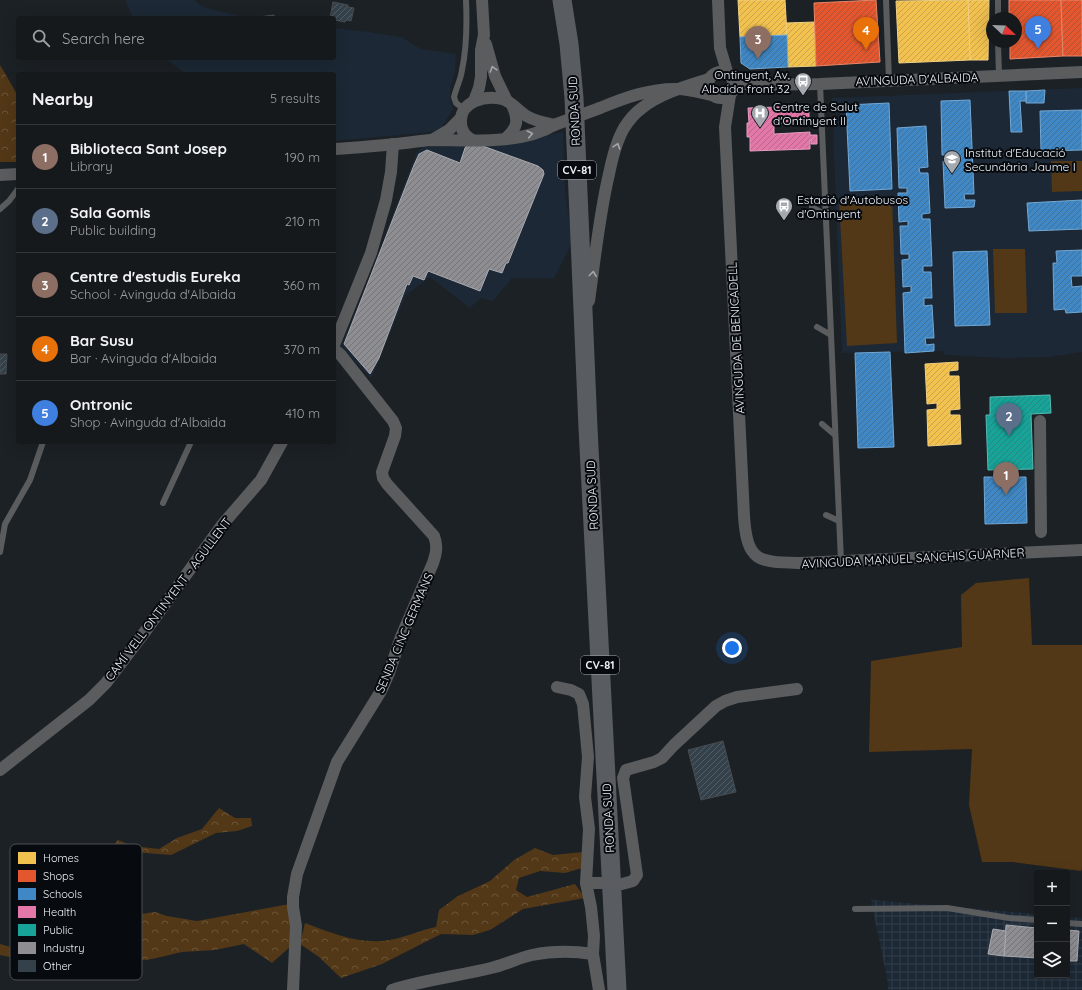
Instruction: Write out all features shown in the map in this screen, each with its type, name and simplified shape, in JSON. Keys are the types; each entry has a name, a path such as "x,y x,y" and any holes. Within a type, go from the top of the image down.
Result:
{"main road":[{"name":"RONDA SUD","path":"562,0 569,44 574,98 584,340 616,990"}],"street":[{"path":"482,0 484,36 493,72 517,117 517,122 513,132 505,139"},
{"path":"718,0 720,48 731,86 725,128"},
{"path":"431,140 449,130 474,101 481,77 481,50 484,36"},
{"path":"720,48 708,87 725,128"},
{"path":"584,340 598,233 607,184 619,138 632,117 655,99 720,72 731,86"},
{"name":"AVINGUDA D'ALBAIDA","path":"731,86 820,84 1082,72"},
{"path":"336,149 431,140 483,141 505,139 538,133 554,125 636,95 661,90 679,89 722,99 731,86"},
{"path":"474,101 491,98 510,103 524,115 554,125"},
{"path":"462,114 463,133 472,140"},
{"name":"AVINGUDA DE BENICADELL","path":"725,128 744,516 747,539 750,547"},
{"path":"336,340 371,253 386,200 391,172 392,144"},
{"path":"0,175 16,174"},
{"name":"SENDA CINC GERMANS","path":"293,990 296,926 293,897 297,874 337,762 384,684 401,637 433,563 437,547 434,536 383,478 383,468 394,442 396,428 393,421 336,351"},
{"path":"1040,421 1041,532"},
{"name":"CAMÍ VELL ONTINYENT - AGULLENT","path":"0,770 89,700 106,683 222,525 261,480 281,444"},
{"name":"AVINGUDA MANUEL SANCHIS GUARNER","path":"750,547 759,558 765,561 801,563 1082,550"},
{"path":"557,687 571,690 579,694 583,704 588,757 585,797 589,829 586,882 591,907 594,936 593,954 599,990"},
{"path":"622,884 633,881 637,875 623,778 626,770 654,762 662,758 716,706 725,701 737,697 797,689"},
{"path":"586,882 604,883"},
{"path":"392,990 411,984 492,968 531,955 554,952 593,954"}],"lane":[{"path":"462,114 454,97 462,71 465,51 467,18 466,0"},
{"path":"886,0 889,81"},
{"path":"998,0 998,12"},
{"path":"998,48 999,76"},
{"path":"820,84 841,561"},
{"path":"0,209 16,192"},
{"path":"812,207 826,215"},
{"path":"817,327 831,334"},
{"path":"822,424 835,435"},
{"path":"0,552 5,524 30,480 42,444"},
{"path":"163,503 190,444"},
{"path":"826,515 839,521"},
{"path":"855,909 947,908 1010,918 1034,920"},
{"path":"1070,922 1082,924"}],"shaded area":[{"path":"125,0 195,0 198,4 210,9 239,16 132,16"},
{"path":"336,28 401,37 421,49 456,54 455,71 450,90 450,100 453,109 442,127 432,132 336,141 336,72 183,72 168,60 336,60"},
{"path":"1082,88 1082,352 1049,357 1004,358 945,355 943,351 842,353 833,132 840,113 832,113 832,98"},
{"path":"563,132 565,190 572,243 554,278 512,278 493,301 481,298 470,308 430,277 406,295 373,375 370,378 341,346 369,278 416,153 422,147 484,146"},
{"path":"871,900 1034,914 1034,978 1070,978 1070,917 1082,918 1082,990 888,990 888,983"}],"green space":[{"path":"0,65 16,93 16,162 0,162"},
{"path":"1051,161 1082,161 1082,191 1052,192"},
{"path":"892,198 897,343 847,346 839,200"},
{"path":"993,249 1025,249 1027,313 995,313"},
{"path":"1029,578 1032,645 1082,645 1081,871 1013,862 982,862 969,805 972,749 869,752 871,661 962,647 961,595 976,583"},
{"path":"219,808 235,818 251,818 252,826 237,831 216,833 171,855 142,853 142,847 159,849 177,838 202,829"},
{"path":"118,840 128,844 114,844"},
{"path":"535,848 553,855 583,852 582,868 565,873 540,871 519,878 516,890 527,897 575,884 585,898 523,909 490,930 473,935 441,934 382,964 341,978 319,957 300,944 305,923 325,931 367,941 395,939 436,927 439,910 458,896 490,881 514,860"},
{"path":"290,904 292,945 272,963 244,944 215,950 182,952 142,960 142,914 155,912 167,916 197,921"},
{"path":"0,944 10,947 10,957 0,955"}],"building: Homes":[{"path":"738,0 785,0 787,35 740,37"},
{"path":"968,0 989,0 989,12 986,12 986,48 988,48 988,60 970,60"},
{"path":"968,0 970,60 899,63 896,1"},
{"path":"815,22 816,66 788,67 786,23"},
{"path":"958,362 958,370 949,371 949,376 959,376 960,409 950,410 950,415 960,415 961,444 928,446 927,410 937,409 937,403 927,404 925,364"}],"building: Shops":[{"path":"876,0 880,62 816,66 814,3"},
{"path":"1009,0 1061,0 1063,56 1010,59 1010,48 1022,48 1022,12 1009,12"},
{"path":"1061,0 1082,0 1082,56 1063,56"}],"building: Schools":[{"path":"787,35 788,67 750,69 741,63 740,37"},
{"path":"1045,90 1044,103 1026,103 1026,91"},
{"path":"1009,91 1026,91 1026,101 1020,101 1022,132 1011,132"},
{"path":"970,100 974,194 964,194 965,200 975,200 974,207 945,208 943,161 953,161 953,155 942,155 941,101"},
{"path":"889,103 892,189 850,191 846,105"},
{"path":"1082,110 1082,150 1041,151 1040,111"},
{"path":"926,126 928,167 919,168 920,173 928,173 930,213 922,214 922,219 930,219 932,266 923,266 923,272 931,272 932,298 924,298 924,306 932,305 934,338 925,338 926,345 934,344 934,351 905,353 903,293 911,292 911,286 903,287 902,260 909,259 909,254 901,254 900,226 908,226 908,221 899,222 898,193 907,193 907,188 899,188 897,128"},
{"path":"1082,200 1082,229 1029,231 1027,203"},
{"path":"1082,250 1082,276 1071,276 1072,287 1082,286 1082,312 1066,313 1065,309 1054,310 1053,263 1057,263 1056,251"},
{"path":"987,251 990,325 955,326 953,252"},
{"path":"890,352 894,447 858,448 855,353"},
{"path":"984,477 1026,477 1027,523 985,524"}],"building: Health":[{"name":"Centre de Salut d'Ontinyent II","path":"809,106 809,122 774,124 774,134 810,132 810,135 817,135 817,144 811,144 810,140 810,149 750,151 750,137 747,137 747,123 749,123 748,108"}],"building: Public":[{"path":"1050,395 1051,413 1031,414 1033,469 988,470 986,415 990,415 990,397"}],"building: Industry":[{"path":"467,145 480,145 538,166 543,170 544,174 508,263 506,263 502,273 489,269 480,291 428,271 424,280 413,276 409,285 407,284 379,358 370,374 344,344 414,165 419,154 427,150 460,163"},
{"path":"1006,925 1034,928 1034,958 1004,956"},
{"path":"993,929 1006,931 1004,956 988,954"},
{"path":"1070,930 1079,931 1077,961 1070,961"}],"building: Other":[{"path":"333,2 348,5 348,7 354,8 351,21 346,20 345,22 336,20 336,16 330,16"},
{"path":"0,354 7,354 6,374 0,374"},
{"path":"723,741 736,792 701,800 688,750"}],"place":[{"name":"Ontronic","path":"1038,49"},
{"name":"Bar Susu","path":"866,50"},
{"name":"Centre d'estudis Eureka","path":"758,59"},
{"name":"Ontinyent, Av. Albaida front 32","path":"803,96"},
{"name":"Centre de Salut d'Ontinyent II","path":"760,128"},
{"name":"Institut d'Educació Secundària Jaume I","path":"952,174"},
{"name":"Estació d'Autobusos d'Ontinyent","path":"784,221"},
{"name":"Sala Gomis","path":"1009,436"},
{"name":"Biblioteca Sant Josep","path":"1006,495"}]}
